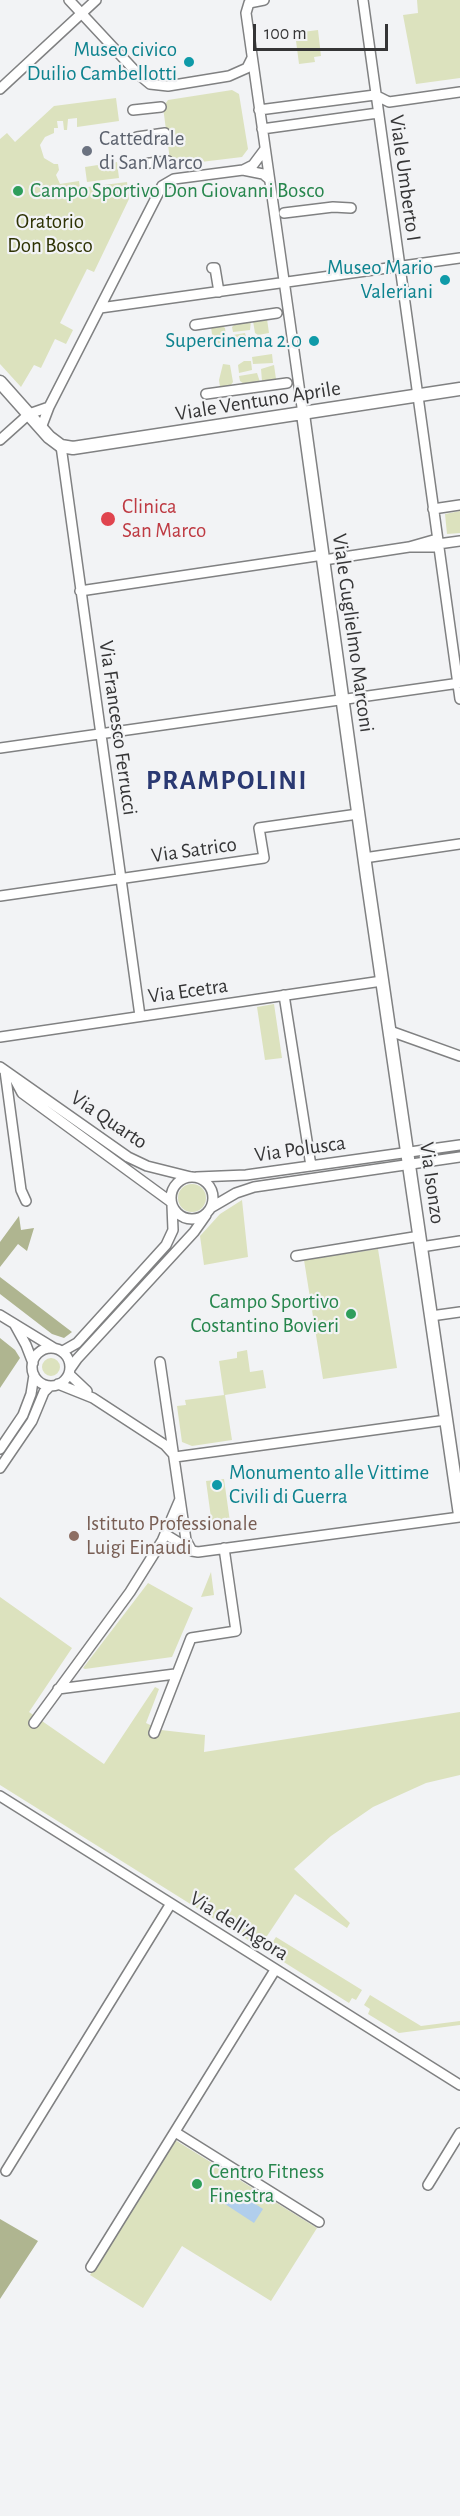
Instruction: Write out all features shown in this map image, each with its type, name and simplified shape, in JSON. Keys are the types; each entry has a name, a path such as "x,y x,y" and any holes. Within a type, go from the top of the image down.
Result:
{"main road":[{"path":"0,382 41,428 61,446"},
{"name":"Viale Ventuno Aprile","path":"61,446 78,447 460,389"},
{"name":"Viale Guglielmo Marconi","path":"303,414 364,858"},
{"name":"Via Isonzo","path":"364,858 446,1420 456,1466 460,1516"}],"street":[{"path":"69,0 150,84 161,86 229,76 247,68 252,58"},
{"path":"0,88 96,0"},
{"path":"264,0 247,1 246,13 303,414"},
{"name":"Viale Umberto I","path":"363,0 460,699"},
{"path":"229,76 249,81 256,88"},
{"path":"260,110 375,95 389,102 460,92"},
{"path":"262,129 378,113 389,102"},
{"path":"133,110 161,107"},
{"path":"137,137 165,133"},
{"path":"41,428 49,407 162,186 169,180 243,170 253,165 265,149"},
{"path":"141,164 168,160"},
{"path":"243,170 263,174 269,179"},
{"path":"284,213 333,207 351,208"},
{"path":"100,308 460,258"},
{"path":"212,268 215,268 219,292"},
{"path":"195,325 277,314"},
{"path":"206,394 287,383"},
{"path":"0,440 28,414 49,407"},
{"name":"Via Francesco Ferrucci","path":"61,446 140,1016"},
{"path":"433,509 460,505"},
{"path":"80,591 324,557 460,541"},
{"path":"0,748 459,683"},
{"name":"Via Satrico","path":"0,896 264,858 259,828 358,814"},
{"path":"364,858 460,844"},
{"name":"Via Ecetra","path":"0,1037 382,981"},
{"path":"284,995 311,1166"},
{"path":"390,1031 460,1056"},
{"path":"2,1069 21,1190 26,1201"},
{"name":"Via Quarto","path":"2,1069 138,1162 194,1177"},
{"name":"Via Quarto","path":"14,1078 22,1093 171,1204"},
{"path":"408,1158 460,1145"},
{"path":"408,1158 460,1157"},
{"name":"Via Polusca","path":"194,1177 246,1175 311,1166 408,1158"},
{"name":"Via Polusca","path":"0,1468 32,1421 44,1392 70,1371 81,1354 194,1232 209,1211 236,1193 254,1187 408,1158"},
{"path":"33,1363 43,1350 58,1350 83,1337 166,1245 173,1230 171,1204 171,1195 178,1182 194,1177 202,1179 211,1188 214,1200 209,1211 200,1219 186,1219 180,1216 171,1204"},
{"path":"297,1256 421,1242 460,1241"},
{"path":"432,1316 460,1312"},
{"path":"0,1315 69,1359 70,1371 93,1398"},
{"path":"0,1449 23,1415 31,1394 34,1375 33,1363 15,1325"},
{"path":"160,1362 186,1540 192,1551"},
{"path":"34,1375 44,1384 93,1398 165,1444 175,1457"},
{"path":"175,1457 446,1420"},
{"path":"34,1723 130,1592 165,1534 180,1499"},
{"path":"165,1534 192,1551 198,1552 460,1516"},
{"path":"154,1733 175,1674 191,1638 236,1632 224,1548"},
{"path":"58,1689 175,1674"},
{"name":"Via dell'Agora","path":"0,1796 170,1905 460,2085"},
{"path":"6,2171 170,1905"},
{"path":"91,2267 275,1970"},
{"path":"175,2132 319,2222"},
{"path":"428,2184 460,2133"}],"green space":[{"path":"417,0 460,0 460,78 416,84 403,15 418,13"},
{"path":"318,30 321,56 314,57 315,62 299,64 295,33"},
{"path":"232,90 239,94 248,149 242,157 176,165 170,160 163,107 168,100"},
{"name":"Oratorio Don Bosco","path":"116,98 119,121 77,127 77,118 68,119 67,130 64,130 63,121 57,121 58,128 54,128 54,133 45,137 40,145 44,158 58,164 59,170 56,175 60,184 79,181 80,188 127,182 129,199 94,272 87,269 60,323 73,330 66,344 55,339 41,368 34,365 21,387 0,364 0,139 7,133 15,142 54,106"},
{"path":"117,162 119,178 87,182 85,167"},
{"path":"267,319 269,333 258,335 255,333 253,321"},
{"path":"251,321 250,330 233,332 232,327 235,324"},
{"path":"221,325 225,328 227,344 221,348 212,334 211,327"},
{"path":"245,333 248,344 235,343 233,335"},
{"path":"269,336 270,344 251,347 252,338"},
{"path":"272,354 273,363 253,364 252,357"},
{"path":"244,361 251,361 252,370 239,373 238,365"},
{"path":"223,364 230,365 233,382 230,386 220,387 219,380"},
{"path":"274,365 276,379 262,381 261,369"},
{"path":"257,373 260,382 244,384 240,381 239,376"},
{"path":"460,511 460,533 447,534 445,514"},
{"path":"274,1004 282,1058 265,1060 257,1007"},
{"path":"192,1184 202,1188 206,1198 202,1208 192,1212 182,1208 178,1198 182,1188"},
{"path":"242,1200 248,1257 204,1265 200,1236 220,1214"},
{"path":"19,1216 21,1230 34,1228 27,1251 18,1244 0,1267 0,1242"},
{"name":"Campo Sportivo Costantino Bovieri","path":"378,1249 397,1368 323,1379 304,1260"},
{"path":"0,1277 72,1332 64,1338 52,1334 0,1294"},
{"path":"0,1338 15,1350 20,1358 0,1388"},
{"path":"247,1350 250,1372 263,1370 266,1388 225,1395 232,1440 192,1446 182,1442 177,1406 186,1405 185,1400 224,1395 219,1361 237,1358 237,1352"},
{"path":"51,1358 57,1361 60,1367 57,1373 51,1376 45,1373 42,1367 45,1361"},
{"path":"224,1479 230,1522 212,1525 206,1481"},
{"path":"211,1572 214,1595 201,1597"},
{"path":"148,1583 193,1608 172,1657 83,1668"},
{"path":"0,1597 72,1648 29,1712 104,1764 155,1687 159,1689 146,1723 161,1730 205,1735 204,1752 460,1712 460,1775 426,1783 373,1807 331,1836 294,1869 350,1923 347,1928 295,1894 263,1942 259,1940 256,1945 0,1785"},
{"path":"276,1937 362,1990 356,2000 352,1998 349,2003 271,1954 274,1949 270,1946"},
{"path":"370,1995 421,2026 460,2021 460,2025 399,2033 368,2014 370,2009 364,2005"},
{"name":"Centro Fitness Finestra","path":"175,2140 317,2228 271,2301 182,2246 143,2308 90,2275"},
{"path":"0,2219 38,2241 0,2299"}],"water":[{"path":"234,2190 263,2209 254,2223 225,2204"}],"place":[{"name":"Museo civico Duilio Cambellotti","path":"189,62"},
{"name":"Cattedrale di San Marco","path":"87,151"},
{"name":"Campo Sportivo Don Giovanni Bosco","path":"18,191"},
{"name":"Museo Mario Valeriani","path":"445,280"},
{"name":"Supercinema 2.0","path":"314,341"},
{"name":"Clinica San Marco","path":"108,519"},
{"name":"Campo Sportivo Costantino Bovieri","path":"351,1314"},
{"name":"Monumento alle Vittime Civili di Guerra","path":"217,1485"},
{"name":"Istituto Professionale Luigi Einaudi","path":"74,1536"},
{"name":"Centro Fitness Finestra","path":"197,2184"}],"district":[{"name":"PRAMPOLINI","path":"227,781"}]}
